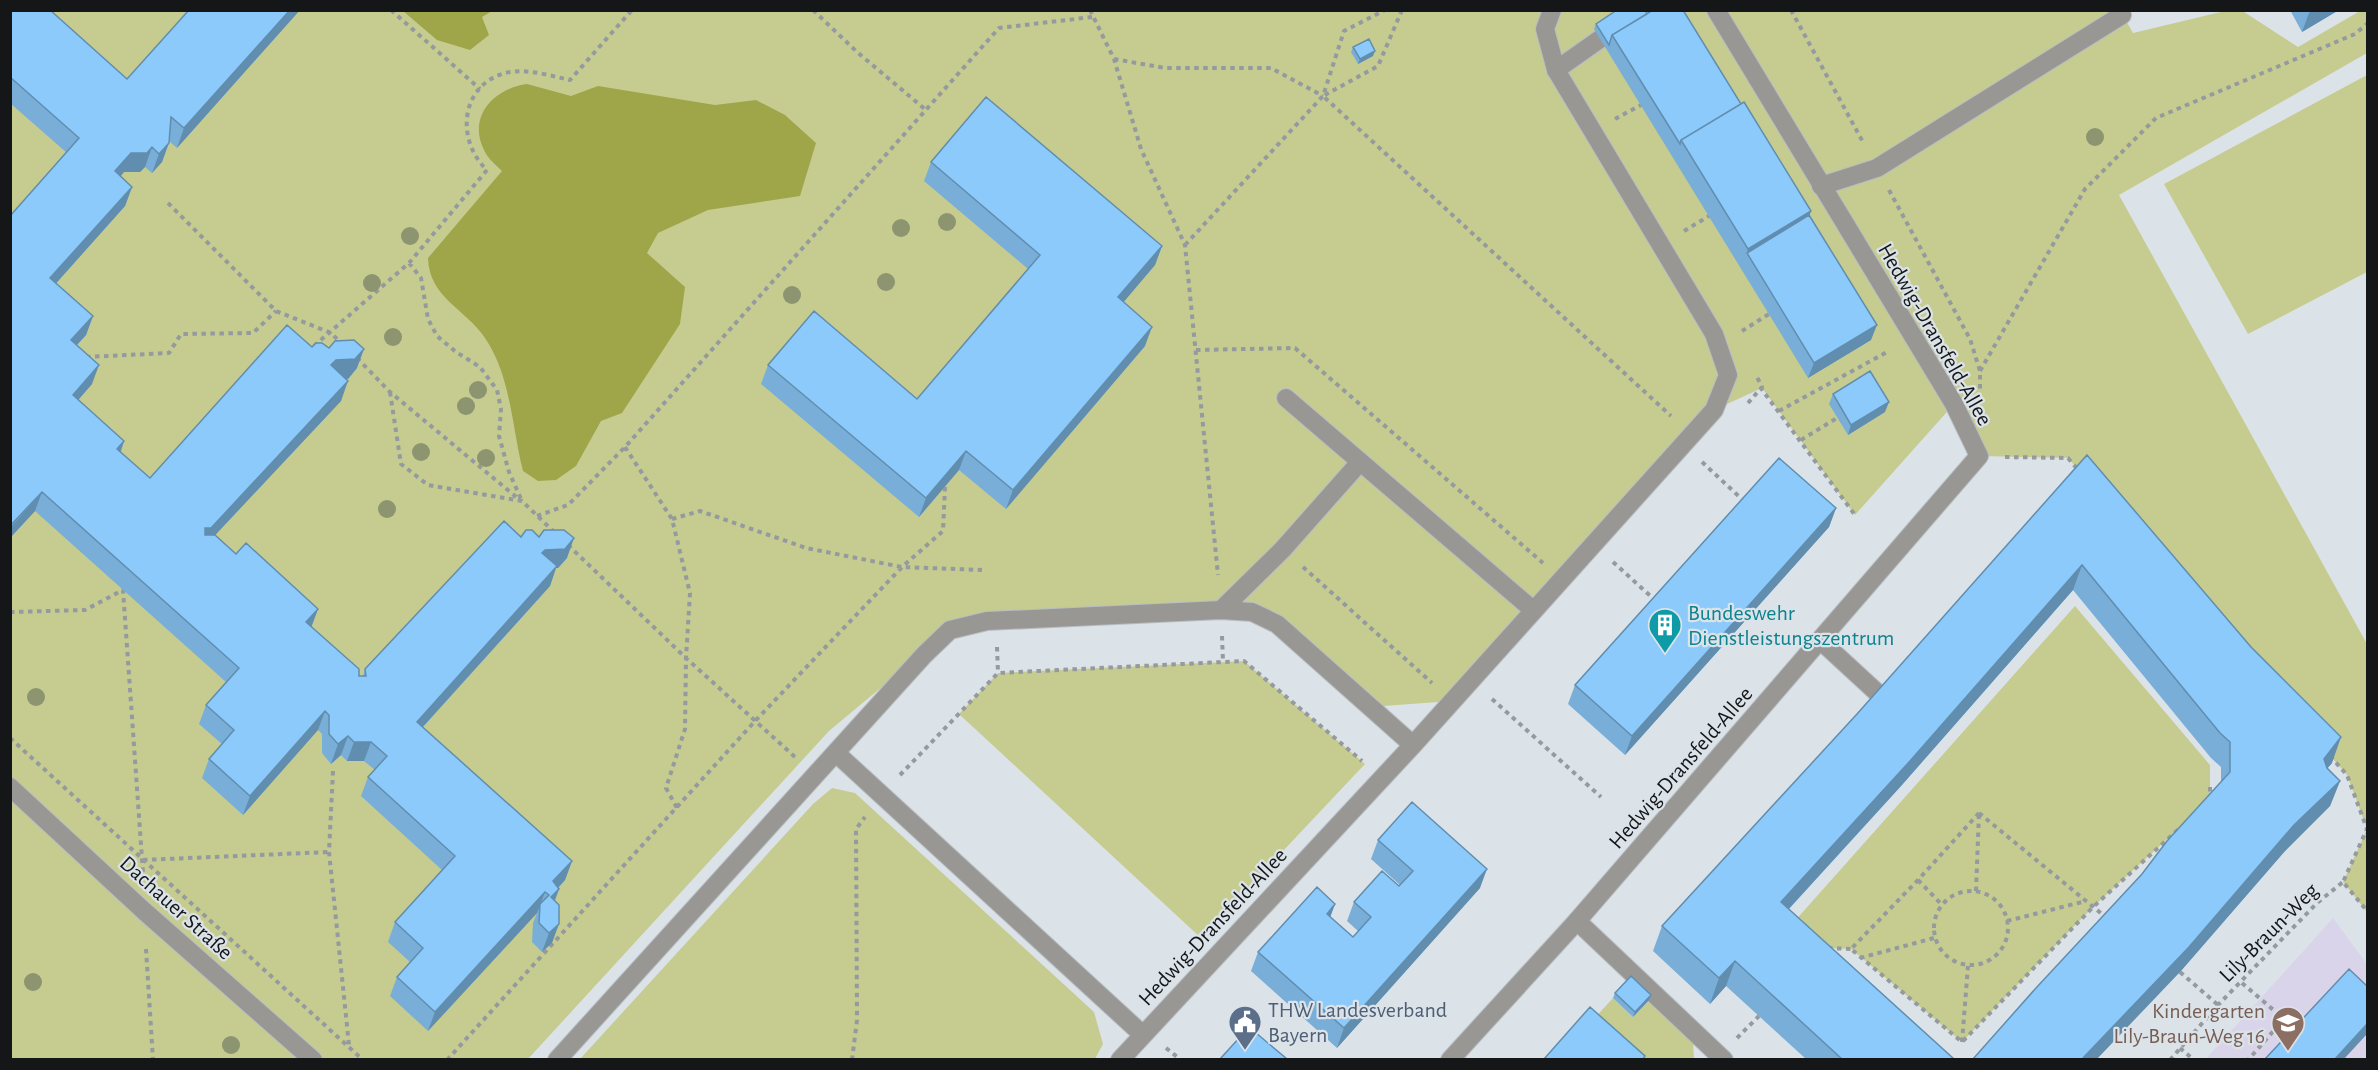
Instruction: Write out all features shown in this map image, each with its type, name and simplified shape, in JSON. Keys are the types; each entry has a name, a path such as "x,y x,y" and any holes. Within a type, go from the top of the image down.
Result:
{"street":[{"path":"1552,10 1545,29 1556,70 1714,334 1728,375"},
{"name":"Hedwig-Dransfeld-Allee","path":"1450,1059 1577,921 1979,456 1954,404 1716,10"},
{"path":"1821,186 1877,168 2122,15"},
{"path":"1556,70 1600,39"},
{"name":"Hedwig-Dransfeld-Allee","path":"1120,1059 1413,745 1692,436 1714,410 1728,375"},
{"path":"1286,398 1533,610"},
{"path":"1221,609 1283,549 1360,462"},
{"path":"557,1059 924,655 950,630 987,621 1221,609 1252,612 1277,624 1413,745"},
{"path":"1821,641 1884,699"},
{"name":"Hedwig-Dransfeld-Allee","path":"836,753 1143,1035"},
{"name":"Dachauer Straße","path":"10,787 144,911 313,1059"},
{"path":"1577,921 1724,1059"}],"path":[{"path":"391,10 480,89"},
{"path":"305,352 331,333 409,263 488,170 472,152 466,131 467,117 472,102 480,89 493,78 508,72 525,71 570,80 632,10"},
{"path":"813,10 857,52 926,110"},
{"path":"1090,10 1114,59 1142,149 1185,244 1221,609 1223,663"},
{"path":"1323,96 1344,31 1385,10"},
{"path":"1185,244 1323,96 1378,66 1401,10"},
{"path":"537,516 568,505 625,447 999,28 1092,17"},
{"path":"1980,371 2085,189 2156,118 2355,34 2367,22"},
{"path":"1114,59 1165,68 1271,68 1323,96 1692,436"},
{"path":"1610,122 1641,105"},
{"path":"168,203 276,311 331,333 348,350"},
{"path":"1676,236 1709,216"},
{"path":"409,263 421,279 428,319 437,336 456,352 480,367 497,390 501,410 499,436 509,472 522,501"},
{"path":"74,358 169,353 181,334 252,333 276,311"},
{"path":"1736,336 1769,314"},
{"path":"1779,411 1913,337"},
{"path":"1196,350 1295,348 1561,579"},
{"path":"356,358 390,392 522,501 686,658 815,776"},
{"path":"1728,375 1762,387 1855,515"},
{"path":"390,392 401,464 428,485 522,501"},
{"path":"1801,440 1837,418"},
{"path":"625,447 672,519 690,593 686,658 686,729 666,788 678,808"},
{"path":"1979,456 2067,458 2083,476"},
{"path":"1698,458 1748,504"},
{"path":"447,1059 756,720 902,567 943,531 945,488"},
{"path":"672,519 700,511 806,548 902,567 982,570"},
{"path":"1283,549 1452,701"},
{"path":"1608,557 1659,604"},
{"path":"10,612 85,609 123,590 143,860 153,1059"},
{"path":"852,1059 857,1020 856,829 881,795 998,673 1244,661 1381,779"},
{"path":"1484,693 1601,797"},
{"path":"10,738 363,1059"},
{"path":"2324,749 2347,775 2367,829 2343,882 2367,912"},
{"path":"333,771 329,852 349,1046"},
{"path":"2202,807 2210,800 2210,787"},
{"path":"1851,949 1979,813"},
{"path":"1976,891 1979,813"},
{"path":"1979,813 2112,922"},
{"path":"1962,1042 2093,907 2186,822"},
{"path":"143,860 329,852"},
{"path":"1918,880 1942,905"},
{"name":"Lily-Braun-Weg","path":"2170,1059 2218,1005 2242,983 2317,903 2343,882"},
{"path":"1976,891 1998,902 2007,921 2007,938 2001,950 1981,964 1968,966 1956,963 1945,955 1935,938 1933,927 1935,917 1942,905 1955,894 1976,891"},
{"path":"2007,921 2086,901"},
{"path":"1860,958 1935,938"},
{"path":"1825,948 1851,949 1962,1042"},
{"path":"1962,1042 1968,966"},
{"path":"2180,972 2218,1005"},
{"path":"2242,983 2284,1018 2295,1033"},
{"path":"2248,1059 2284,1018"},
{"path":"1165,1047 1181,1059"},
{"path":"2180,1048 2194,1059"}],"shaded area":[{"path":"2333,918 2367,964 2367,1059 2205,1060"}],"green space":[{"path":"2120,10 2133,33 2225,11 2241,10 2298,47 2360,11 2367,11 2367,53 2119,195 2367,644 2367,829 2347,775 2068,458 1979,456 1954,404 1855,515 1762,388 1714,410 1452,701 1370,707 1252,612 950,630 829,731 528,1059 11,1059 10,11"},
{"path":"403,11 492,11 482,17 489,35 470,50 437,40"},
{"path":"2367,75 2367,272 2248,334 2164,184"},
{"path":"527,84 571,96 598,86 715,105 756,100 785,115 816,143 800,196 708,210 658,233 647,253 685,287 680,324 622,413 601,421 576,466 556,480 538,481 523,471 506,385 494,353 477,328 441,293 430,272 428,258 502,171 484,150 480,138 479,126 487,106 504,91"},
{"path":"2075,606 2210,765 2210,800 2093,907 1962,1042 1851,949 1825,948 1793,923"},
{"path":"1244,661 1365,764 1201,938 959,714 998,673"},
{"path":"832,788 855,793 1094,1012 1103,1044 1095,1059 580,1059 813,804"},
{"path":"2367,829 2367,912 2343,882"},
{"path":"1613,998 1633,1017 1649,1000 1693,1041 1694,1059 1611,1059 1581,1033"}],"building":[{"path":"10,10 50,10 127,79 189,10 290,10 184,128 171,117 169,143 159,154 152,147 147,153 131,153 115,171 132,187 50,278 93,316 71,340 99,365 73,395 124,441 117,449 150,478 287,325 312,347 316,343 322,343 329,348 335,341 354,340 364,349 355,359 336,360 331,365 348,381 211,528 205,528 205,535 215,535 236,554 246,543 318,609 306,622 359,669 359,676 366,676 365,669 504,521 521,537 526,530 532,530 539,537 544,530 564,530 574,538 565,549 545,550 542,553 557,566 417,722 572,861 553,881 559,889 551,897 559,905 559,924 549,933 539,923 540,904 549,895 545,892 435,1012 397,977 423,948 395,922 455,856 368,777 387,756 371,742 354,742 348,736 338,744 329,734 329,715 325,711 250,796 209,759 234,730 206,705 239,668 42,492 10,526 10,216 79,138 10,77"},
{"path":"1617,10 1645,10 1647,14 1612,35 1609,45 1596,24"},
{"path":"1653,10 1683,10 1741,104 1681,140 1680,144 1612,35"},
{"path":"1369,39 1375,51 1360,59 1353,47"},
{"path":"986,97 1162,246 1118,297 1152,327 1013,490 966,451 926,498 768,365 814,311 917,399 1040,255 931,162"},
{"path":"1744,102 1811,211 1748,249 1681,140"},
{"path":"1809,215 1877,325 1814,363 1747,253"},
{"path":"1870,371 1889,402 1851,425 1833,394"},
{"path":"2087,455 2251,647 2341,737 2324,759 2327,768 2340,781 2294,825 2189,947 2082,1059 1973,1059 2142,874 2167,841 2230,772 2230,742 2220,733 2082,565 1910,761 1781,902 1954,1059 1842,1059 1735,961 1719,978 1662,926 1857,714"},
{"name":"Bundeswehr Dienstleistungszentrum","path":"1779,458 1836,508 1632,736 1575,685"},
{"path":"1412,802 1487,869 1344,1028 1258,952 1317,887 1335,904 1327,914 1353,937 1371,917 1354,902 1382,871 1399,886 1413,871 1378,840"},
{"path":"2349,969 2367,986 2367,1024 2335,1059 2265,1059"},
{"path":"1631,976 1651,995 1635,1012 1615,993"},
{"path":"1590,1007 1645,1056 1643,1059 1544,1059"},
{"path":"1249,1027 1287,1059 1220,1059"}],"place":[{"name":"Bundeswehr Dienstleistungszentrum","path":"1665,654"},
{"name":"THW Landesverband Bayern","path":"1245,1051"},
{"name":"Kindergarten Lily-Braun-Weg 16","path":"2288,1052"}]}
